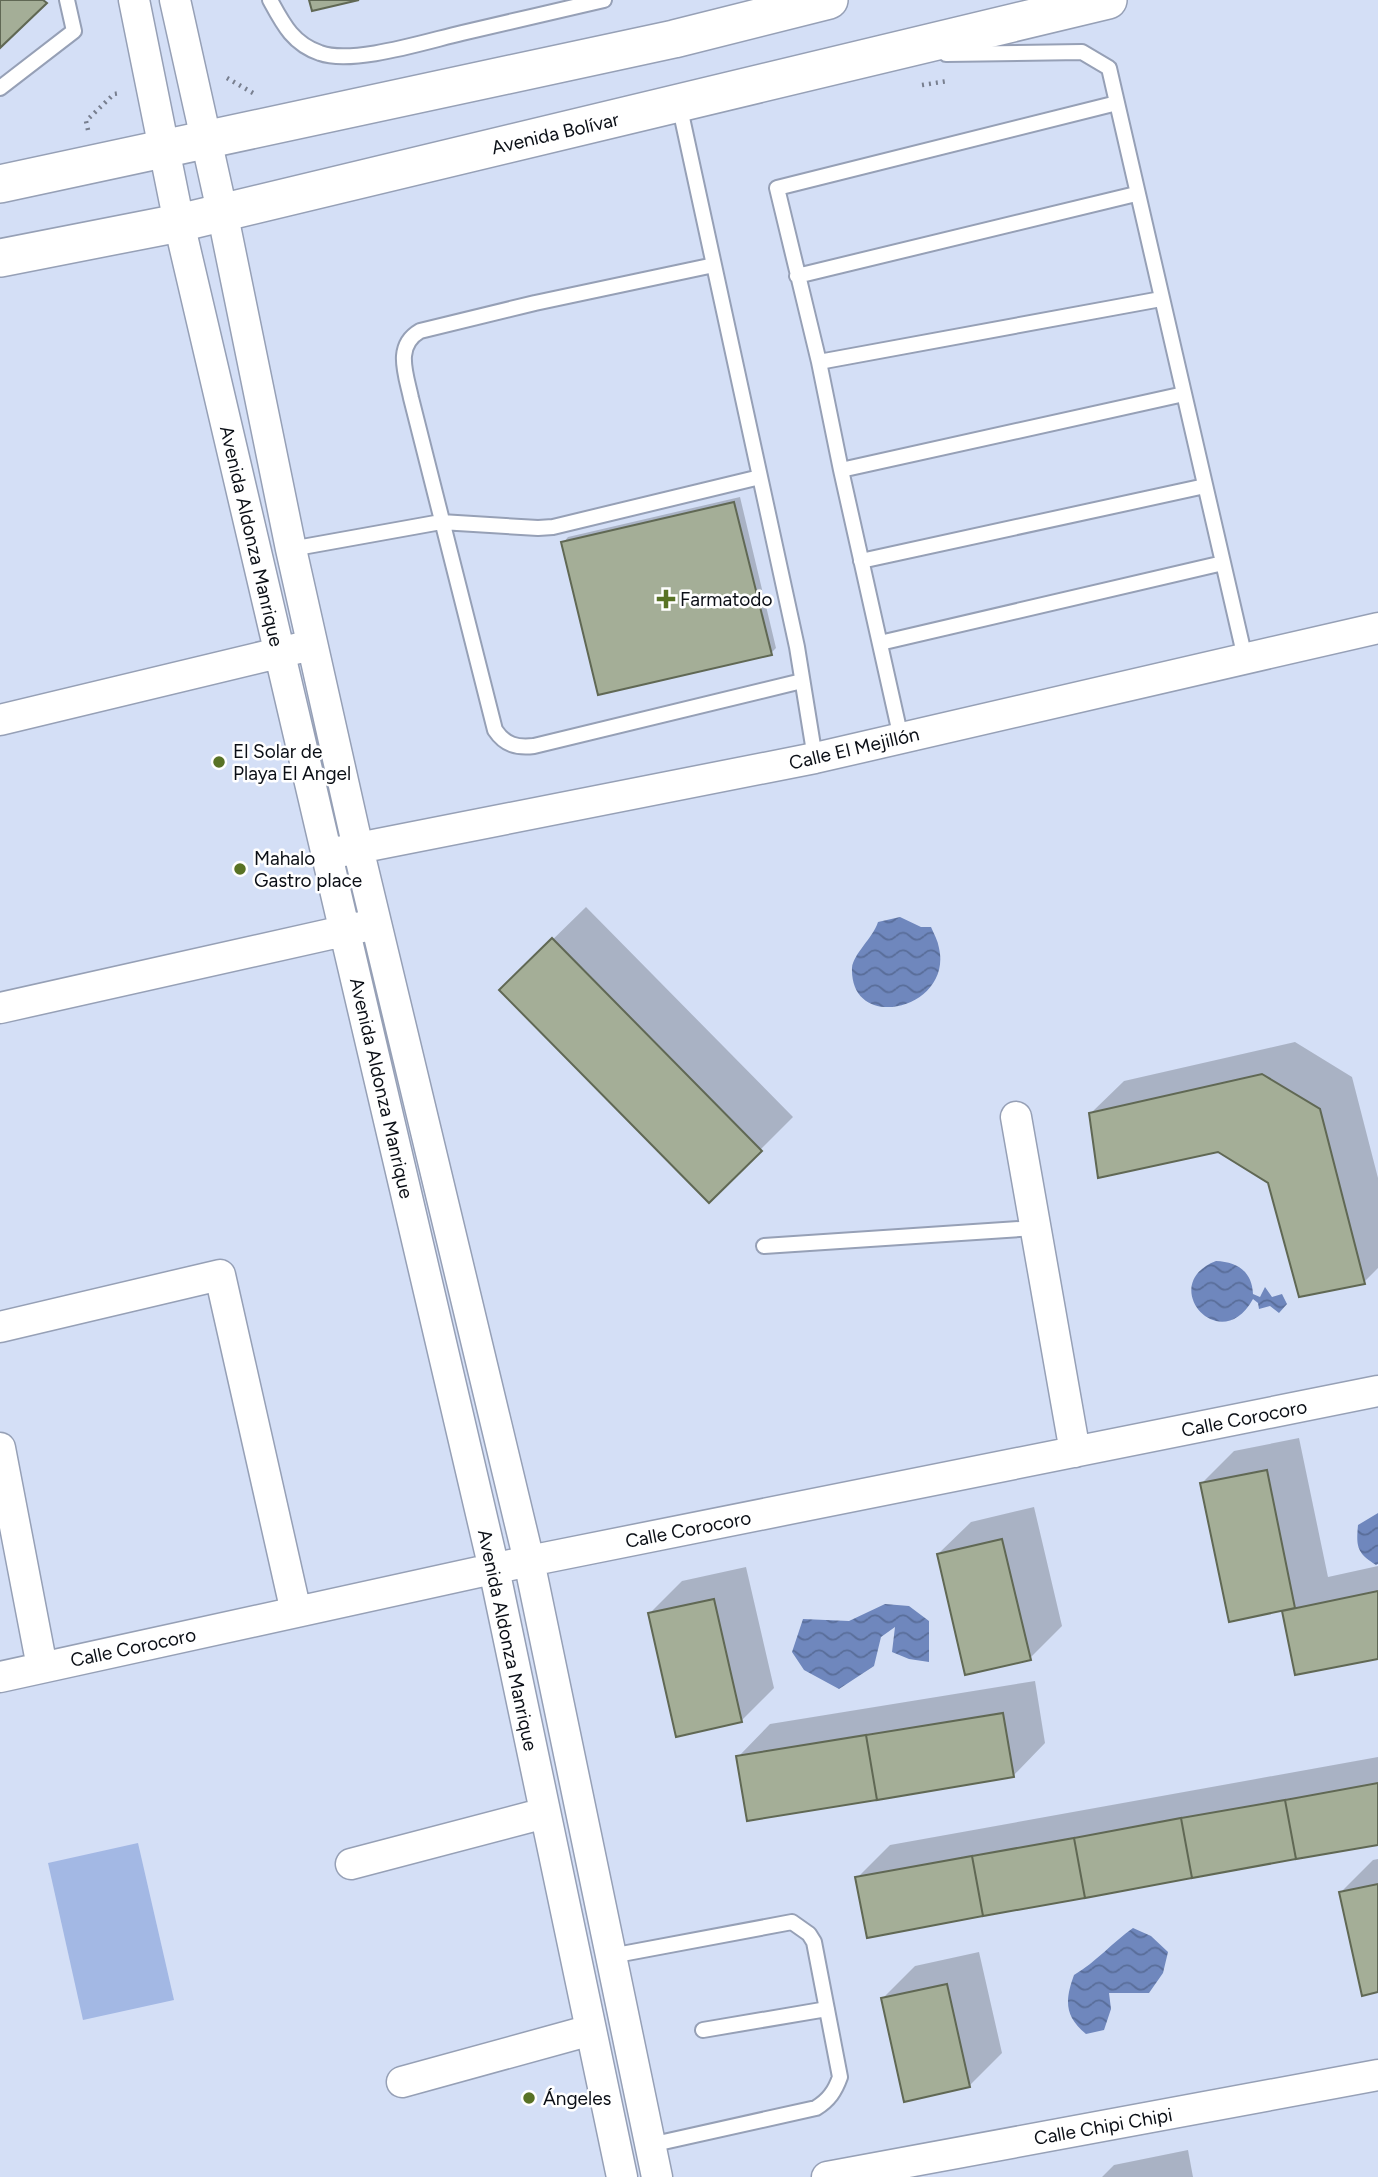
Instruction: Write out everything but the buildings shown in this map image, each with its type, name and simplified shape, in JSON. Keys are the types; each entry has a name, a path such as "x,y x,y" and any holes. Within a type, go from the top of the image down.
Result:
{"street":[{"name":"Avenida Aldonza Manrique","path":"134,0 179,223 494,1569 622,2177"},
{"name":"Avenida Aldonza Manrique","path":"175,0 222,211 291,549 358,848 529,1561 657,2177"},
{"path":"0,184 674,39 829,0"},
{"name":"Avenida Bolívar","path":"0,258 179,223 1108,0"},
{"name":"Calle El Mejillón","path":"328,855 815,758 1378,628"},
{"path":"0,720 313,645"},
{"path":"0,1008 377,924"},
{"path":"1016,1117 1075,1452"},
{"path":"0,1327 220,1275 296,1612"},
{"name":"Calle Corocoro","path":"0,1676 529,1561 1378,1391"},
{"path":"0,1448 42,1667"},
{"path":"351,1864 545,1813"},
{"path":"401,2082 591,2030"},
{"name":"Calle Chipi Chipi","path":"827,2177 1378,2075"}],"lane":[{"path":"0,88 74,31 67,0"},
{"path":"271,0 287,31 303,46 323,54 344,56 387,50 604,0"},
{"path":"876,57 1082,52 1109,68 1245,658"},
{"path":"901,738 819,362 777,188 1117,103"},
{"path":"679,104 803,681 815,758"},
{"path":"797,276 1136,194"},
{"path":"714,265 443,324 414,335 404,348 403,358 441,522 495,730 500,739 519,748 550,743 803,681"},
{"path":"819,362 1161,299"},
{"path":"841,470 1184,394"},
{"path":"291,549 441,522 553,527 760,477"},
{"path":"861,561 1205,486"},
{"path":"880,643 1223,563"},
{"path":"764,1246 1035,1228"},
{"path":"611,1956 792,1922 809,1934 814,1942 840,2077 836,2089 827,2101 816,2108 650,2145"},
{"path":"703,2030 827,2009"}],"shaded area":[{"path":"138,1843 174,2000 83,2020 48,1863"}],"water":[{"path":"900,917 921,927 931,927 938,945 939,969 931,986 917,999 900,1006 882,1007 867,1001 856,989 853,963 878,922"},
{"path":"1216,1261 1231,1263 1242,1269 1250,1279 1253,1294 1260,1297 1265,1287 1272,1297 1282,1294 1287,1304 1279,1313 1270,1306 1259,1309 1258,1303 1253,1299 1239,1316 1225,1322 1211,1319 1200,1311 1193,1299 1192,1285 1199,1272"},
{"path":"1378,1513 1376,1565 1361,1553 1357,1533 1358,1525"},
{"path":"885,1604 909,1606 929,1621 929,1662 909,1659 892,1652 895,1627 881,1637 874,1666 839,1689 804,1670 792,1652 803,1619 849,1621"},
{"path":"1133,1928 1151,1936 1168,1952 1163,1973 1149,1993 1109,1993 1111,2009 1104,2030 1086,2034 1074,2021 1068,2007 1074,1975"}],"place":[{"name":"Farmatodo","path":"666,599"},
{"name":"El Solar de Playa El Angel","path":"219,762"},
{"name":"Mahalo Gastro place","path":"240,869"},
{"name":"Ángeles","path":"529,2098"}]}
